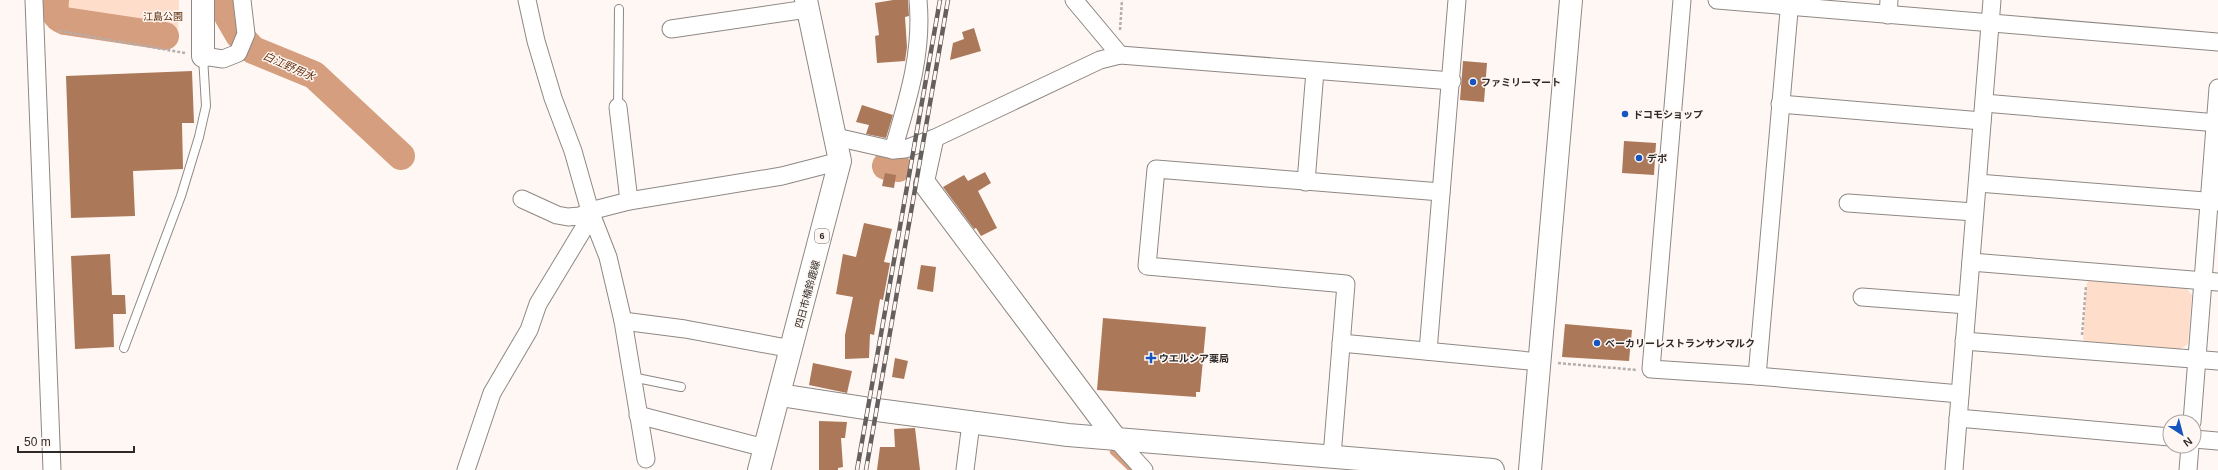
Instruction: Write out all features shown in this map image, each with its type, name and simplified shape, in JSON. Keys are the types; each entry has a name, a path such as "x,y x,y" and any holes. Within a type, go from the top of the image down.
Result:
{"street":[{"path":"34,0 52,470"},
{"path":"203,0 203,56 223,59 238,52 246,34 242,0"},
{"path":"527,0 538,48 553,98 573,150 590,211 608,257 623,321 646,459"},
{"path":"893,150 912,84 920,37 918,0"},
{"path":"1074,0 1119,54"},
{"path":"1428,351 1452,81 1457,0"},
{"path":"1530,470 1548,362 1571,0"},
{"path":"1682,0 1651,369 1757,376 1960,394"},
{"path":"1717,0 1889,7 1990,23 2218,42"},
{"path":"1954,470 1992,0"},
{"path":"1757,376 1789,3"},
{"path":"671,29 806,5"},
{"name":"四日市楠鈴鹿線","path":"759,470 780,395 840,161 836,137 806,5"},
{"path":"836,137 893,150 905,149 935,138 1100,60 1119,54 1452,81"},
{"path":"1306,182 1315,71"},
{"path":"2193,414 2196,359 2210,282 2218,88"},
{"path":"1984,103 2216,122"},
{"path":"1780,104 1982,121"},
{"path":"618,107 629,201"},
{"path":"935,138 925,184 1116,439 1144,470"},
{"path":"522,199 563,216 580,216 590,211 629,201 782,176 840,161"},
{"path":"1332,456 1346,284 1147,266 1156,169 1441,192"},
{"path":"1978,183 2214,201"},
{"path":"1848,203 1974,212"},
{"path":"466,470 492,393 529,330 538,304 586,223 590,211"},
{"path":"1971,262 2210,282"},
{"path":"1862,297 1967,305"},
{"path":"623,321 685,329 792,349"},
{"path":"1964,341 2218,361"},
{"path":"1341,343 1548,362"},
{"path":"780,395 972,423 1116,439 1493,470"},
{"path":"638,415 765,448"},
{"path":"1958,418 2162,436"},
{"path":"965,470 972,423"},
{"path":"2202,440 2218,441"},
{"path":"2188,470 2189,454"}],"lane":[{"path":"618,107 619,9"},
{"path":"124,348 181,196 199,137 206,106 203,56"},
{"path":"632,378 681,387"}],"path":[{"path":"1119,54 1122,0"},
{"path":"59,31 203,56"},
{"path":"2081,350 2087,271"},
{"path":"1548,362 1645,371 1651,369"}],"green space":[{"name":"江島公園","path":"63,0 179,0 178,34 62,14"},
{"path":"2094,276 2184,285 2192,295 2188,344 2178,351 2087,344 2083,339 2087,283"}],"building":[{"path":"893,0 908,0 909,16 905,17 907,47 905,61 877,63 875,36 879,35 875,3"},
{"path":"974,28 981,51 950,60 953,43 964,39 962,32"},
{"name":"ファミリーマート","path":"1463,61 1487,63 1484,102 1460,100"},
{"path":"192,71 194,123 182,123 183,169 133,171 135,216 71,218 66,76"},
{"path":"862,105 893,115 886,138 866,134 869,125 856,122"},
{"name":"デポ","path":"1624,141 1656,143 1654,175 1622,173"},
{"path":"985,172 991,183 978,191 997,228 981,236 976,228 974,229 943,187 964,175 968,181"},
{"path":"885,173 896,175 894,188 882,186"},
{"path":"864,223 892,229 884,262 890,263 883,300 880,299 874,335 870,334 869,358 845,359 845,335 853,297 836,294 843,254 856,257"},
{"path":"110,254 112,295 125,295 126,314 113,314 114,347 75,349 71,256"},
{"path":"921,265 936,267 933,292 917,289"},
{"name":"ウエルシア薬局","path":"1103,318 1206,327 1200,392 1196,392 1196,397 1097,390"},
{"name":"ベーカリーレストランサンマルク","path":"1565,324 1632,330 1629,361 1562,357"},
{"path":"895,358 908,361 904,379 892,377"},
{"path":"813,363 852,371 847,393 809,385"},
{"path":"819,421 847,422 845,438 841,438 843,467 838,468 838,470 819,470"},
{"path":"915,428 920,470 877,470 880,447 895,447 894,429"}],"waterway":[{"path":"55,0 56,13 59,18 65,21 165,36"},
{"name":"白江野用水","path":"227,0 228,16 239,35 253,50 314,75 401,156"},
{"path":"886,166 894,164 898,168"},
{"path":"1112,452 1131,470"}],"railway":[{"path":"857,470 940,0"},
{"path":"866,470 948,0"}],"place":[{"name":"ファミリーマート","path":"1473,82"},
{"name":"ドコモショップ","path":"1625,114"},
{"name":"デポ","path":"1639,158"},
{"name":"ベーカリーレストランサンマルク","path":"1597,343"},
{"name":"ウエルシア薬局","path":"1151,358"}]}
